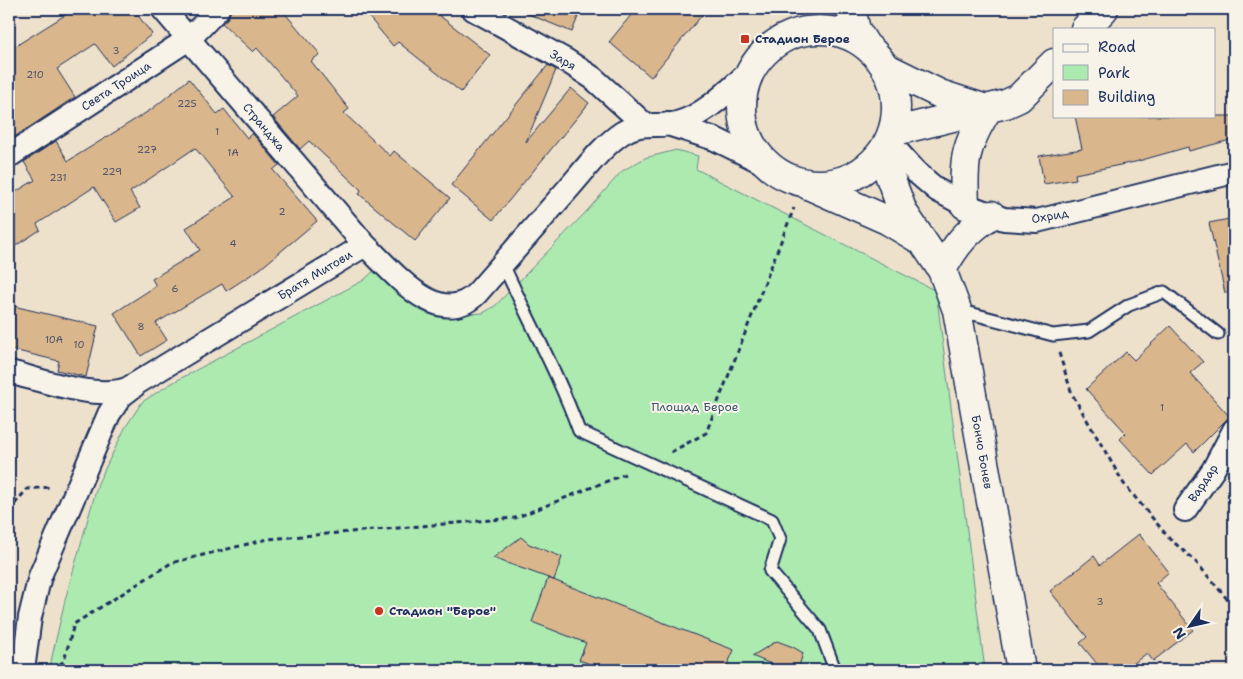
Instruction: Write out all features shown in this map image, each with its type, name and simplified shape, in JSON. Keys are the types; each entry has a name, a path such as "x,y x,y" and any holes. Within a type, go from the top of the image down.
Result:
{"street":[{"name":"Странджа","path":"163,9 190,38 337,215 365,245"},
{"name":"Света Троица","path":"9,156 190,38 218,9"},
{"name":"Заря","path":"473,9 567,61 593,78 644,124"},
{"path":"797,9 775,42 760,56 748,73 742,94 742,119 750,144 766,164 784,176 804,183 834,183 848,179 862,171 888,141 896,99 885,67"},
{"path":"851,9 856,30 866,46 885,67 940,94 988,110"},
{"path":"1086,28 1104,9"},
{"path":"775,42 797,32 821,29 845,34 866,46"},
{"path":"888,141 988,110 1019,98 1053,63"},
{"name":"Братя Митови","path":"9,372 99,392 116,392 135,386 365,245 421,296 433,303 456,306 470,300 607,146 621,133 644,124 668,124 684,121 705,109 748,73"},
{"path":"965,205 964,172 966,152 974,131 988,110"},
{"name":"Братя Митови","path":"668,124 715,139 766,164"},
{"name":"Охрид","path":"888,141 916,172 937,190 965,205 1004,220 1037,221 1234,172"},
{"name":"Бончо Бонев","path":"888,141 890,177 903,212 942,270 952,289 1021,670"},
{"name":"Бончо Бонев","path":"804,183 887,220 923,242"},
{"path":"942,270 953,248 969,230 991,215"},
{"path":"23,670 36,591 79,484 112,410 121,396 135,386"},
{"name":"Вардар","path":"1185,510 1213,470 1234,430"}],"lane":[{"path":"502,264 527,318 555,371 578,431 772,520 780,539 770,571 820,630 836,670"},
{"path":"957,310 1053,335 1089,331 1130,305 1164,292 1218,334"}],"path":[{"path":"52,670 64,661 74,624 171,563 268,538 515,518 650,464 706,433 804,183"},
{"path":"1053,335 1072,394 1124,484 1169,538 1196,562 1228,600 1234,612"},
{"path":"9,511 27,489 79,484"}],"green space":[{"name":"Площад Берое","path":"676,150 698,156 696,169 936,291 985,670 49,670 65,600 98,483 125,428 142,402 172,383 364,280 380,265 451,315 483,313 495,306 586,212 622,171 645,158"}],"building":[{"path":"75,9 133,9 152,34 112,66 95,44 57,69 75,97 10,140 9,50"},
{"path":"231,9 281,9 320,54 311,61 349,109 344,113 390,156 394,151 450,198 415,241 359,194 361,190 309,141 300,149 273,117 298,96 257,48 253,52 222,23 228,18"},
{"path":"362,9 431,9 490,55 461,92 398,42 393,46"},
{"path":"516,9 581,9 572,32"},
{"path":"636,9 707,9 651,77 609,42"},
{"path":"548,65 556,70 526,142 571,88 589,103 493,220 451,185"},
{"path":"189,79 217,114 224,109 247,138 252,133 279,165 273,170 317,221 260,269 226,291 222,284 156,323 167,340 141,356 114,313 156,286 152,279 200,250 186,228 235,197 195,148 130,192 140,208 116,222 94,187 37,224 40,230 9,250 9,196 35,180 24,162 56,141 68,161 152,109"},
{"path":"1216,116 1234,116 1234,139 1189,151 1188,147 1135,162 1075,174 1076,179 1044,184 1039,156 1082,149 1075,118 1216,118"},
{"path":"1234,218 1234,292 1225,293 1209,223"},
{"path":"9,305 98,326 86,377 57,370 59,361 9,349"},
{"path":"1170,326 1203,362 1190,373 1231,418 1227,419 1194,452 1187,444 1153,475 1120,439 1126,433 1086,389 1126,352 1134,360"},
{"path":"1139,534 1169,572 1156,583 1193,630 1153,661 1147,653 1125,670 1102,670 1080,643 1087,637 1050,591 1094,556 1100,565"},
{"path":"521,537 529,544 562,557 554,580 493,558"},
{"path":"548,578 734,650 725,670 606,670 579,660 586,643 532,622"},
{"path":"777,641 803,653 798,670 785,670 752,656"}],"place":[{"name":"Стадион Берое","path":"745,39"},
{"name":"Стадион \"Берое\"","path":"379,611"}]}
